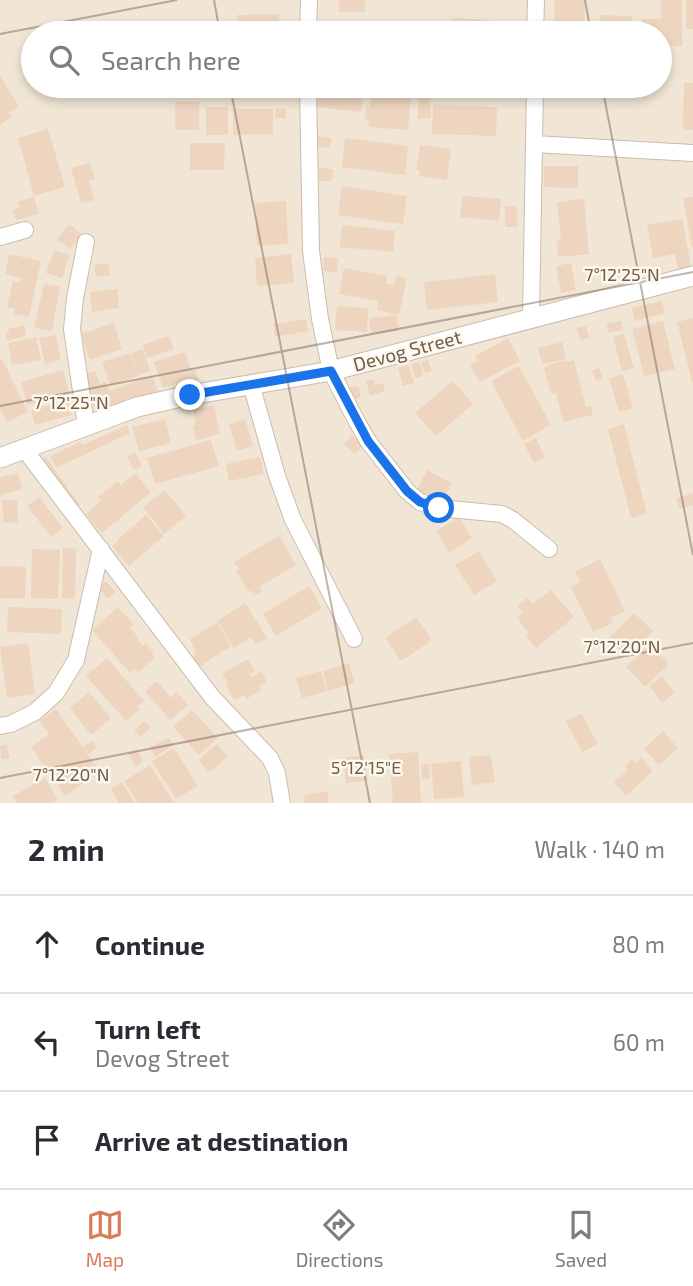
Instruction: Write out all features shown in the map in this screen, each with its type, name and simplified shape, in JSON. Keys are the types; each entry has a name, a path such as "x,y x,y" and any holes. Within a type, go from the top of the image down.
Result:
{"street":[{"path":"308,21 309,0"},
{"path":"535,21 536,0"},
{"path":"308,98 311,251 320,319 331,371 368,441 407,491 420,502 439,508 502,514 549,549"},
{"path":"531,318 535,98"},
{"path":"534,144 693,153"},
{"path":"0,237 25,230"},
{"path":"86,242 72,330 86,425"},
{"name":"Devog Street","path":"0,458 137,407 331,371 693,276"},
{"path":"251,384 277,476 293,520 354,639"},
{"path":"25,450 212,697 270,758 277,773 282,803"},
{"path":"0,726 11,724 35,712 56,693 76,660 101,549"}],"shaded area":[{"path":"0,0 693,0 693,803 0,803"}],"building":[{"path":"339,0 365,0 365,12 339,12"},
{"path":"555,0 585,0 584,21 554,21"},
{"path":"661,0 682,0 682,46 672,46 672,21 642,21 661,19"},
{"path":"686,0 693,0 693,29 686,29"},
{"path":"279,14 279,21 237,21 237,15"},
{"path":"600,15 632,16 632,21 600,21"},
{"path":"452,18 491,20 491,21 452,21"},
{"path":"0,76 19,106 9,113 12,117 0,125"},
{"path":"684,83 693,83 693,130 683,130"},
{"path":"318,98 362,98 361,112 317,107"},
{"path":"371,98 411,98 408,130 368,127 369,119 365,119 366,107 370,107"},
{"path":"418,98 430,98 431,118 418,119"},
{"path":"175,102 199,102 199,130 175,130"},
{"path":"433,105 497,107 496,136 432,134"},
{"path":"206,107 228,107 228,135 206,135"},
{"path":"233,109 273,109 273,134 233,135"},
{"path":"276,109 286,109 286,118 275,118"},
{"path":"48,129 65,187 34,196 18,138"},
{"path":"317,136 332,138 330,148 315,146"},
{"path":"345,138 408,146 405,175 342,167"},
{"path":"190,143 225,143 224,170 190,170"},
{"path":"420,145 451,149 447,180 419,176 420,171 416,170"},
{"path":"90,163 95,179 89,181 94,200 81,203 71,168"},
{"path":"544,166 578,166 578,188 544,187"},
{"path":"319,168 333,169 332,181 319,181"},
{"path":"342,186 407,196 403,224 338,215"},
{"path":"462,196 501,199 499,221 460,217"},
{"path":"34,197 39,214 16,220 13,210 19,208 17,202"},
{"path":"693,197 693,247 692,247 683,198"},
{"path":"584,199 589,254 558,257 557,241 561,241 557,202"},
{"path":"286,201 288,244 257,246 255,203"},
{"path":"505,206 517,206 517,227 505,227"},
{"path":"682,219 692,271 679,273 675,254 653,258 647,225"},
{"path":"69,224 82,234 70,249 57,239"},
{"path":"342,225 395,231 393,252 340,247"},
{"path":"54,250 70,255 62,278 46,273"},
{"path":"9,254 41,261 29,317 14,314 15,309 7,307 13,281 20,283 21,278 5,274"},
{"path":"291,254 294,283 257,286 255,258"},
{"path":"324,257 338,258 337,272 323,271"},
{"path":"108,263 110,275 96,277 94,265"},
{"path":"571,263 576,290 561,293 556,266"},
{"path":"344,268 387,276 386,283 394,285 396,276 407,278 399,315 377,310 378,301 339,294"},
{"path":"495,274 498,302 427,310 424,282"},
{"path":"44,284 60,287 52,331 34,328"},
{"path":"117,289 119,308 92,312 90,292"},
{"path":"662,301 665,313 635,321 632,308"},
{"path":"337,306 368,308 367,332 335,330"},
{"path":"397,315 398,331 371,334 369,318"},
{"path":"693,318 693,382 692,382 677,322"},
{"path":"306,319 308,331 275,337 273,324"},
{"path":"621,321 623,330 608,333 606,323"},
{"path":"663,321 675,369 644,376 632,329"},
{"path":"114,323 122,349 90,360 81,334"},
{"path":"24,325 26,336 7,341 8,329"},
{"path":"586,326 589,338 580,340 577,328"},
{"path":"624,334 634,368 622,371 613,337"},
{"path":"56,335 61,360 45,364 39,338"},
{"path":"169,336 174,349 147,358 143,345"},
{"path":"36,337 41,360 12,365 8,343"},
{"path":"508,338 520,361 480,382 470,365 478,361 475,356"},
{"path":"562,342 566,359 542,364 538,348"},
{"path":"143,349 150,371 138,375 131,353"},
{"path":"185,352 191,370 195,369 200,384 187,388 184,381 163,388 154,362"},
{"path":"130,353 138,376 110,385 102,362"},
{"path":"2,359 28,412 7,422 0,408"},
{"path":"428,360 432,371 425,373 421,362"},
{"path":"574,360 586,407 591,406 593,415 563,422 556,393 551,394 544,368"},
{"path":"419,362 423,376 415,378 411,364"},
{"path":"408,365 414,383 403,386 398,368"},
{"path":"519,366 551,425 523,441 491,381"},
{"path":"599,368 603,378 596,381 592,371"},
{"path":"63,370 69,393 27,405 21,382"},
{"path":"95,371 100,384 106,381 109,391 152,376 158,391 96,414 82,375"},
{"path":"623,374 633,408 619,412 609,378"},
{"path":"374,379 375,385 383,383 385,391 370,396 366,381"},
{"path":"453,381 473,404 436,436 415,413"},
{"path":"358,386 361,397 352,400 348,388"},
{"path":"68,399 72,415 35,425 31,410"},
{"path":"214,405 220,434 196,440 193,410"},
{"path":"165,419 171,443 139,451 132,427"},
{"path":"245,419 253,446 237,451 229,424"},
{"path":"624,424 647,514 631,518 608,429"},
{"path":"127,425 130,433 56,468 50,456 80,442 82,445"},
{"path":"352,435 363,445 355,454 344,444"},
{"path":"536,438 545,457 534,463 524,444"},
{"path":"211,440 219,466 155,484 147,458"},
{"path":"135,452 142,466 134,470 127,457"},
{"path":"46,457 80,505 73,511 39,461"},
{"path":"260,457 264,474 229,481 226,464"},
{"path":"427,470 452,483 440,504 416,492"},
{"path":"18,473 22,489 0,495 0,477"},
{"path":"135,473 151,492 102,533 86,514 101,501 98,497 118,481 121,485"},
{"path":"165,490 186,516 164,534 143,507"},
{"path":"693,493 693,505 679,509 676,498"},
{"path":"39,497 63,528 51,537 27,506"},
{"path":"2,500 17,500 18,522 4,523"},
{"path":"146,515 164,536 129,566 112,546"},
{"path":"459,517 472,538 449,553 436,531"},
{"path":"279,536 296,565 259,587 262,591 254,596 251,590 248,592 234,562"},
{"path":"63,548 76,549 75,599 62,598"},
{"path":"32,549 60,550 58,599 31,598"},
{"path":"479,551 497,581 474,595 455,565"},
{"path":"600,559 625,611 611,618 613,623 593,632 571,587 580,582 575,572"},
{"path":"0,566 26,567 25,598 0,598"},
{"path":"106,581 116,592 108,599 98,587"},
{"path":"309,586 322,608 276,636 263,614"},
{"path":"551,590 574,617 536,648 526,636 529,633 517,618 523,613 517,607 527,598 533,604"},
{"path":"245,603 267,638 256,644 251,637 234,648 217,621"},
{"path":"8,607 62,609 61,634 7,632"},
{"path":"118,607 134,625 130,628 139,638 137,639 154,653 154,658 138,672 135,669 130,673 92,630"},
{"path":"634,613 653,631 627,657 608,639"},
{"path":"416,617 432,640 401,661 385,638"},
{"path":"217,623 231,646 199,667 192,657 196,654 190,639"},
{"path":"28,643 35,694 7,698 0,647"},
{"path":"650,644 669,664 645,687 626,667"},
{"path":"107,658 144,701 137,707 139,710 126,721 86,676"},
{"path":"248,659 255,671 250,674 252,677 261,671 267,682 259,686 261,690 246,699 244,695 234,700 222,674"},
{"path":"349,663 355,683 328,691 323,671"},
{"path":"321,671 327,691 302,698 296,678"},
{"path":"662,676 675,693 662,703 649,686"},
{"path":"157,681 171,698 177,692 188,705 170,720 145,691"},
{"path":"89,692 111,718 91,735 70,708"},
{"path":"56,709 100,772 65,796 31,747 49,734 39,721"},
{"path":"192,710 218,738 199,755 173,727"},
{"path":"581,713 598,744 582,752 566,721"},
{"path":"144,721 151,727 141,737 134,731"},
{"path":"663,731 678,748 659,765 644,749"},
{"path":"169,738 174,745 155,757 150,747"},
{"path":"92,741 97,747 89,754 83,747"},
{"path":"6,744 10,758 1,760 0,746"},
{"path":"217,744 228,757 209,772 198,760"},
{"path":"174,748 198,786 176,799 152,761"},
{"path":"136,749 143,761 136,766 128,754"},
{"path":"418,752 421,803 393,803 389,754"},
{"path":"364,755 368,780 346,783 343,758"},
{"path":"491,755 495,782 472,785 469,757"},
{"path":"641,757 653,771 626,796 614,782 628,770 625,766 632,759 635,763"},
{"path":"461,761 464,797 434,799 431,764"},
{"path":"421,764 429,764 430,779 422,779"},
{"path":"150,765 174,803 138,803 124,781"},
{"path":"45,778 58,800 52,803 17,803 13,796"},
{"path":"122,782 134,803 119,803 111,789"},
{"path":"327,791 329,803 305,803 304,795"}],"route":[{"path":"190,395 331,371 368,441 407,491 420,502 439,508"}]}
